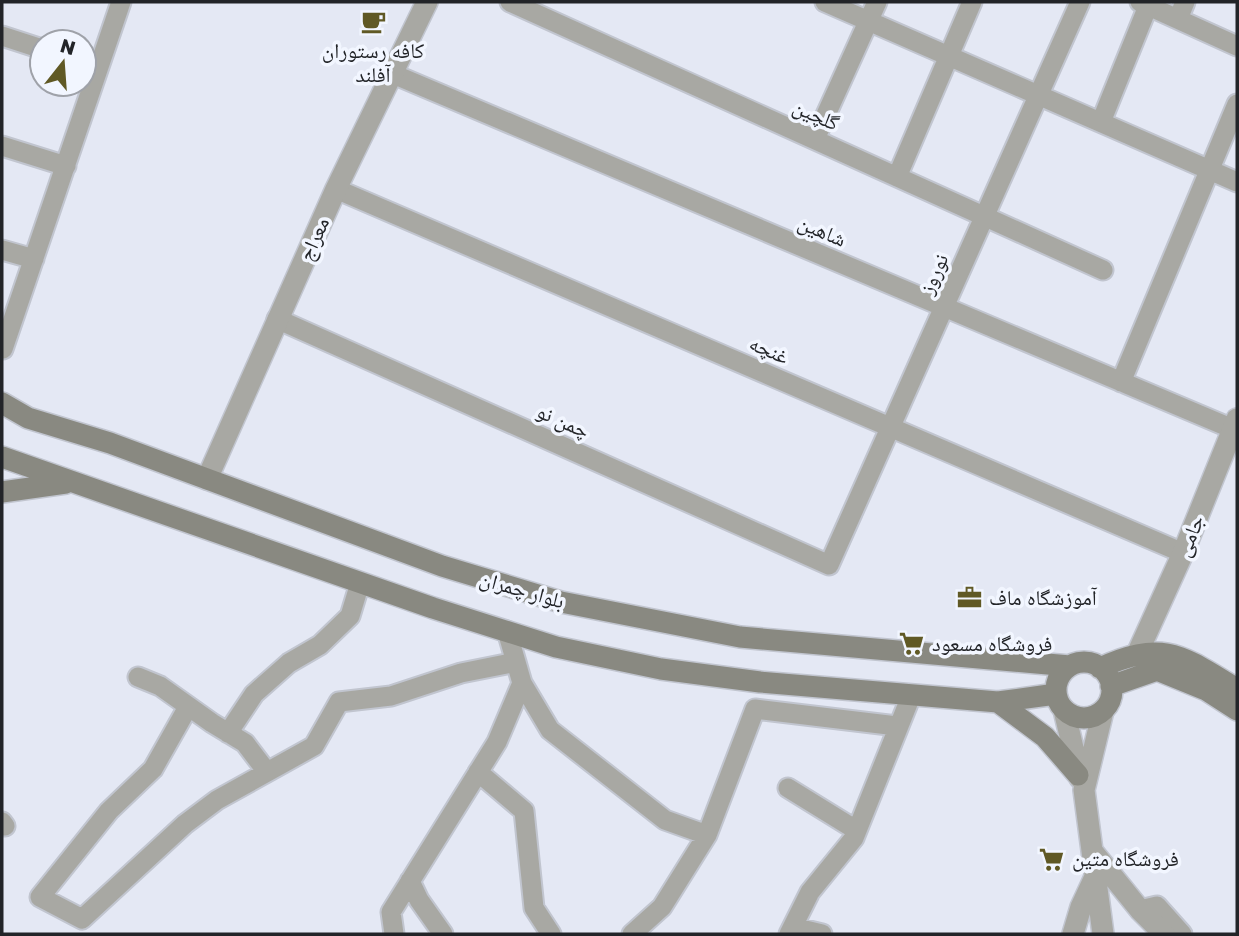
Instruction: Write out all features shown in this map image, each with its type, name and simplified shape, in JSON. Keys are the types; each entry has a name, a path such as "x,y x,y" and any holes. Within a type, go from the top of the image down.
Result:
{"main road":[{"name":"بلوار چمران","path":"2,403 28,418 110,443 442,566 561,602 740,637 1070,666"},
{"name":"بلوار چمران","path":"2,457 360,583 556,647 661,669 911,696 1060,702"},
{"path":"2,492 70,483"},
{"path":"1106,677 1139,652 1169,654 1197,664 1237,689"},
{"path":"1014,662 1023,681 1008,701 1045,737 1081,782"},
{"path":"1085,663 1106,677 1111,695 1103,710 1088,718 1079,718 1060,702 1058,678 1070,666 1085,663"},
{"path":"1106,677 1157,670 1206,690 1237,710"}],"street":[{"path":"98,50 121,2"},
{"name":"معراج","path":"207,480 336,189 427,2"},
{"name":"گلچین","path":"510,2 1103,270"},
{"path":"825,2 1237,182"},
{"path":"815,139 877,2"},
{"path":"897,177 972,2"},
{"name":"نوروز","path":"829,565 1080,2"},
{"path":"1101,122 1144,4 1181,10 1237,46"},
{"path":"2,36 28,44"},
{"name":"شاهین","path":"393,74 1121,382 1235,424"},
{"path":"4,349 66,166 83,98"},
{"path":"1121,382 1237,104"},
{"path":"2,146 66,166"},
{"name":"غنچه","path":"336,189 1184,553"},
{"path":"2,250 34,259"},
{"name":"چمن نو","path":"277,318 829,565"},
{"name":"جامی","path":"1139,652 1231,455 1235,424"},
{"path":"228,733 254,694 289,663 320,645 350,616 360,583"},
{"path":"507,631 522,683 550,730 665,820 707,835"},
{"path":"188,706 153,769 109,811 40,897 82,919 185,824 217,800 314,746 340,702 391,696 461,673 516,662"},
{"path":"138,677 160,685 245,743 268,772"},
{"path":"394,934 391,912 496,742 522,683"},
{"path":"822,934 791,930 810,891 854,838 911,696"},
{"path":"1060,702 1081,782 1103,934"},
{"path":"643,931 662,907 707,835 755,709 897,726"},
{"path":"1081,782 1103,710"},
{"path":"478,772 524,811 534,908 551,934"},
{"path":"788,788 856,830"},
{"path":"1092,850 1140,910 1164,934"},
{"path":"1073,934 1080,907 1095,877"},
{"path":"410,881 419,900 443,934"},
{"path":"1140,910 1157,906 1181,934"}],"place":[{"name":"کافه رستوران آفلند","path":"373,22"},
{"name":"آموزشگاه ماف","path":"969,598"},
{"name":"فروشگاه مسعود","path":"912,644"},
{"name":"فروشگاه متین","path":"1052,859"}]}
